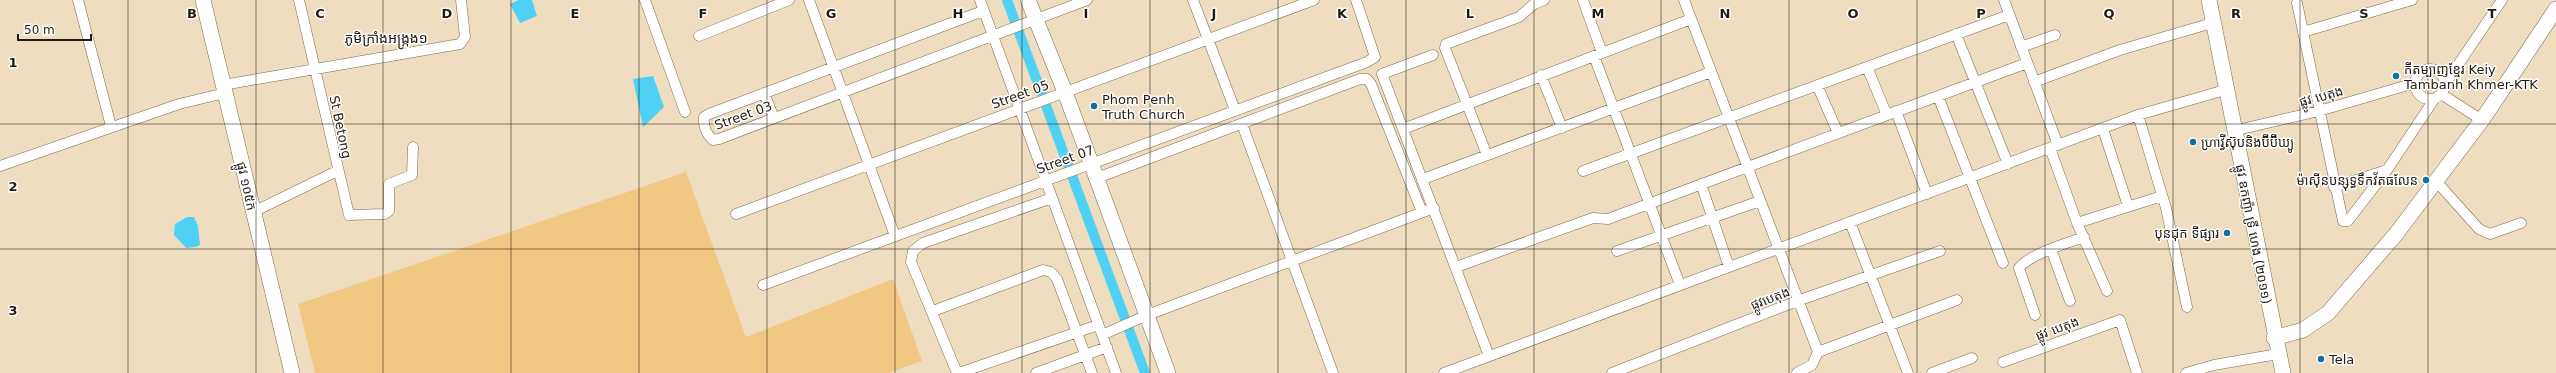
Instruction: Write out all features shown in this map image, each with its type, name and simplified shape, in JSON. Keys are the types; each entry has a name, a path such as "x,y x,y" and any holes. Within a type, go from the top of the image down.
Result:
{"street":[{"path":"78,0 110,126"},
{"name":"ផ្លូវ ១០៥ក","path":"203,0 292,373"},
{"name":"St Betong","path":"253,212 337,171 299,0"},
{"path":"0,166 110,126 224,89 315,68 460,44 465,37 461,0"},
{"path":"645,0 685,112"},
{"path":"700,36 789,0"},
{"path":"808,0 895,236"},
{"path":"980,0 1050,179 1052,198 1098,325 1106,333 1106,348 1116,373"},
{"path":"1028,0 1033,19 1088,165 1096,178 1142,317 1168,373"},
{"name":"Street 03","path":"983,10 709,114 704,117 706,130 713,140 719,139 1033,19 1087,0"},
{"path":"1193,0 1235,110"},
{"name":"Street 05","path":"736,214 1314,0"},
{"name":"Street 07","path":"763,285 1367,62 1375,57 1356,0"},
{"path":"1487,155 1445,48 1446,44 1520,17 1534,4 1544,0"},
{"path":"1583,0 1612,109 1680,285"},
{"path":"1684,0 1818,352"},
{"path":"2004,0 2034,82 2077,223 2107,291"},
{"name":"ផ្លូវ ឧកញ៉ា ទ្រី ហេង (២០១១)","path":"2209,0 2212,23 2274,338 2283,373"},
{"path":"2302,32 2412,0"},
{"path":"2491,0 2494,12"},
{"path":"2297,3 2334,187 2342,220 2346,222 2387,170 2502,0"},
{"path":"2274,338 2302,330 2328,313 2396,234 2482,120 2556,9"},
{"path":"1583,171 2009,15"},
{"path":"1403,129 1467,103 1691,19"},
{"path":"2034,82 2120,50 2212,23"},
{"path":"1956,34 2008,164"},
{"path":"2021,47 2055,35"},
{"path":"1433,56 1382,74 1489,356"},
{"path":"1456,267 1593,218 1608,218 1648,204 2027,63"},
{"path":"1867,67 1892,113 1927,194"},
{"path":"2440,92 2438,71 2428,69 2419,74 2415,83 2421,96 2440,92 2482,120"},
{"path":"1423,179 1711,72"},
{"path":"1541,75 1562,128"},
{"path":"1096,178 1360,79 1367,79 1372,84 1422,212"},
{"name":"ផ្លូវ បេតុង","path":"2233,131 2319,111 2415,83"},
{"path":"1817,85 1838,133"},
{"path":"1444,373 2138,116 2225,90"},
{"path":"764,93 774,118"},
{"path":"1938,96 2003,263"},
{"path":"2138,116 2162,196 2187,307"},
{"path":"1242,124 1293,260 1333,373"},
{"path":"2103,129 2128,206"},
{"path":"337,171 349,215 385,214 390,207 389,184 412,175 413,147"},
{"path":"2334,187 2387,170"},
{"path":"2436,181 2479,229 2490,234 2521,223"},
{"path":"1701,184 1729,267"},
{"path":"2077,223 2162,196"},
{"path":"1052,198 923,243 913,251 911,262 958,373 1098,325"},
{"path":"1617,251 1760,201"},
{"path":"1106,333 1142,317 1434,208"},
{"path":"1850,222 1908,373"},
{"path":"2035,315 2019,268 2023,264 2051,249 2084,237"},
{"path":"2051,249 2070,301"},
{"name":"ផ្លូវបេតុង","path":"1612,373 1798,301 1940,251"},
{"path":"933,311 1044,270 1051,272 1057,279 1092,373"},
{"path":"1797,373 1812,365 1818,352 1957,300"},
{"name":"ផ្លូវ បេតុង","path":"2003,362 2120,320 2137,373"},
{"path":"1036,373 1106,348"},
{"path":"2186,373 2214,365 2278,354"},
{"path":"1932,373 1972,358"}],"shaded area":[{"path":"686,172 746,337 893,279 922,361 889,373 315,373 298,304"}],"water":[{"path":"519,0 532,0 537,16 520,23 510,4"},
{"path":"653,76 664,107 643,127 633,79"},
{"path":"187,217 194,217 198,226 200,245 195,247 186,248 174,235 175,224"}],"waterway":[{"path":"1007,0 1145,373"}],"place":[{"name":"កីតម្បាញខ្មែរ Keiy Tambanh Khmer-KTK","path":"2396,76"},
{"name":"Phom Penh Truth Church","path":"1094,106"},
{"name":"ហ្រាវ្វីស៊ុបនិងប៊ីប៊ីឃ្យូ","path":"2193,142"},
{"name":"ម៉ាស៊ីនបន្សុទ្ធទឹកវ័តធលែន","path":"2426,180"},
{"name":"បុនជុក ទីផ្សារ","path":"2227,233"},
{"name":"Tela","path":"2321,359"}],"district":[{"name":"ភូមិក្រាំងអង្រ្កង១","path":"386,38"}]}
